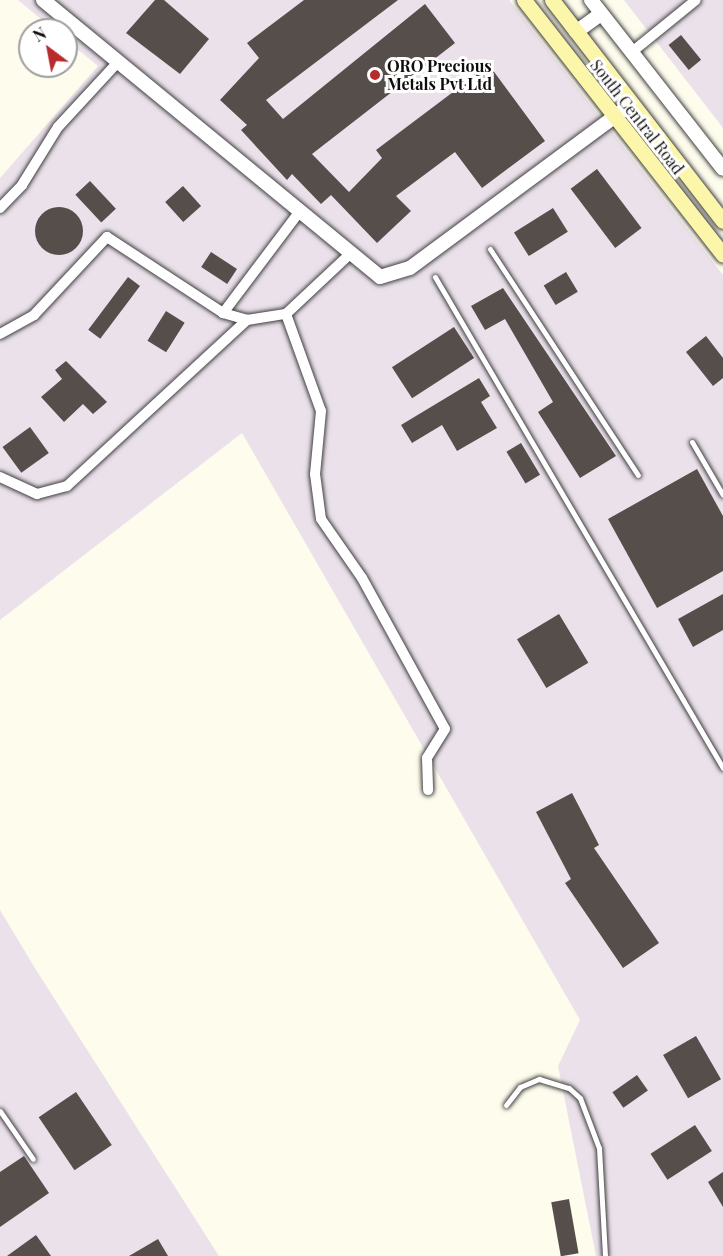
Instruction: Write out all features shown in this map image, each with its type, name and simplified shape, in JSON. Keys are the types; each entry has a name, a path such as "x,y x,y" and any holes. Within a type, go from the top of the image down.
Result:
{"main road":[{"name":"South Central Road","path":"524,0 723,255"},
{"name":"South Central Road","path":"552,0 723,221"}],"street":[{"path":"43,0 380,277 410,268 632,104"},
{"path":"591,0 723,169"},
{"path":"632,52 696,0"},
{"path":"576,32 601,14"},
{"path":"0,208 22,185 58,127 118,62"},
{"path":"223,313 300,211"},
{"path":"0,334 34,315 107,237 223,313 248,320 286,314 351,253"},
{"path":"286,314 321,411 315,474 321,519 362,578 445,729 428,758 428,790"},
{"path":"0,477 37,494 67,486 248,320"}],"lane":[{"path":"490,249 638,475"},
{"path":"435,277 723,768"},
{"path":"692,442 723,495"},
{"path":"506,1106 520,1087 539,1079 569,1088 580,1098 599,1148 605,1256"},
{"path":"0,1111 33,1159"}],"shaded area":[{"path":"18,0 509,0 723,275 723,1256 596,1256 558,1066 580,1020 242,433 0,620 0,178 98,66 78,50 78,18 40,18"},
{"path":"624,0 723,0 723,128"},
{"path":"0,910 38,973 219,1256 0,1256"}],"building":[{"path":"155,0 164,0 209,39 180,74 126,33"},
{"path":"304,0 398,0 266,100 283,119 425,4 455,43 312,154 349,192 382,158 376,150 489,65 545,141 482,188 455,152 396,196 411,211 377,243 331,195 321,204 292,174 287,180 241,130 247,125 220,100 259,58 247,43"},
{"path":"681,35 701,60 689,70 669,45"},
{"path":"597,169 642,228 615,248 571,189"},
{"path":"90,181 116,209 101,222 75,195"},
{"path":"183,186 201,206 183,222 165,202"},
{"path":"59,207 76,214 83,231 76,248 59,255 42,248 35,231 42,214"},
{"path":"553,208 568,232 529,256 514,232"},
{"path":"211,252 237,269 227,284 201,267"},
{"path":"566,272 578,292 556,305 544,285"},
{"path":"128,277 140,286 100,339 88,330"},
{"path":"503,288 616,456 580,478 538,412 553,402 505,319 485,330 471,306"},
{"path":"166,311 185,323 166,352 147,341"},
{"path":"454,327 474,358 412,398 392,367"},
{"path":"706,336 723,358 723,378 713,386 686,352"},
{"path":"66,361 107,402 93,414 83,404 64,422 41,397 62,379 55,370"},
{"path":"479,378 490,396 481,402 497,428 457,451 442,425 412,443 401,425"},
{"path":"30,427 49,453 21,473 2,447"},
{"path":"521,443 540,475 525,483 506,452"},
{"path":"697,469 723,516 723,571 657,608 608,519"},
{"path":"723,594 723,630 693,647 678,619"},
{"path":"559,614 588,663 546,688 517,639"},
{"path":"572,793 599,845 594,848 659,943 623,968 565,883 571,879 536,812"},
{"path":"696,1036 721,1079 688,1098 663,1055"},
{"path":"637,1075 648,1091 623,1108 612,1092"},
{"path":"76,1092 112,1145 74,1170 39,1117"},
{"path":"695,1125 712,1151 667,1180 651,1154"},
{"path":"24,1156 49,1193 0,1227 0,1172"},
{"path":"723,1172 723,1207 708,1182"},
{"path":"569,1199 579,1253 561,1256 551,1202"},
{"path":"36,1235 51,1256 7,1256"},
{"path":"158,1239 168,1256 129,1256"}],"place":[{"name":"ORO Precious Metals Pvt Ltd","path":"375,75"}]}
